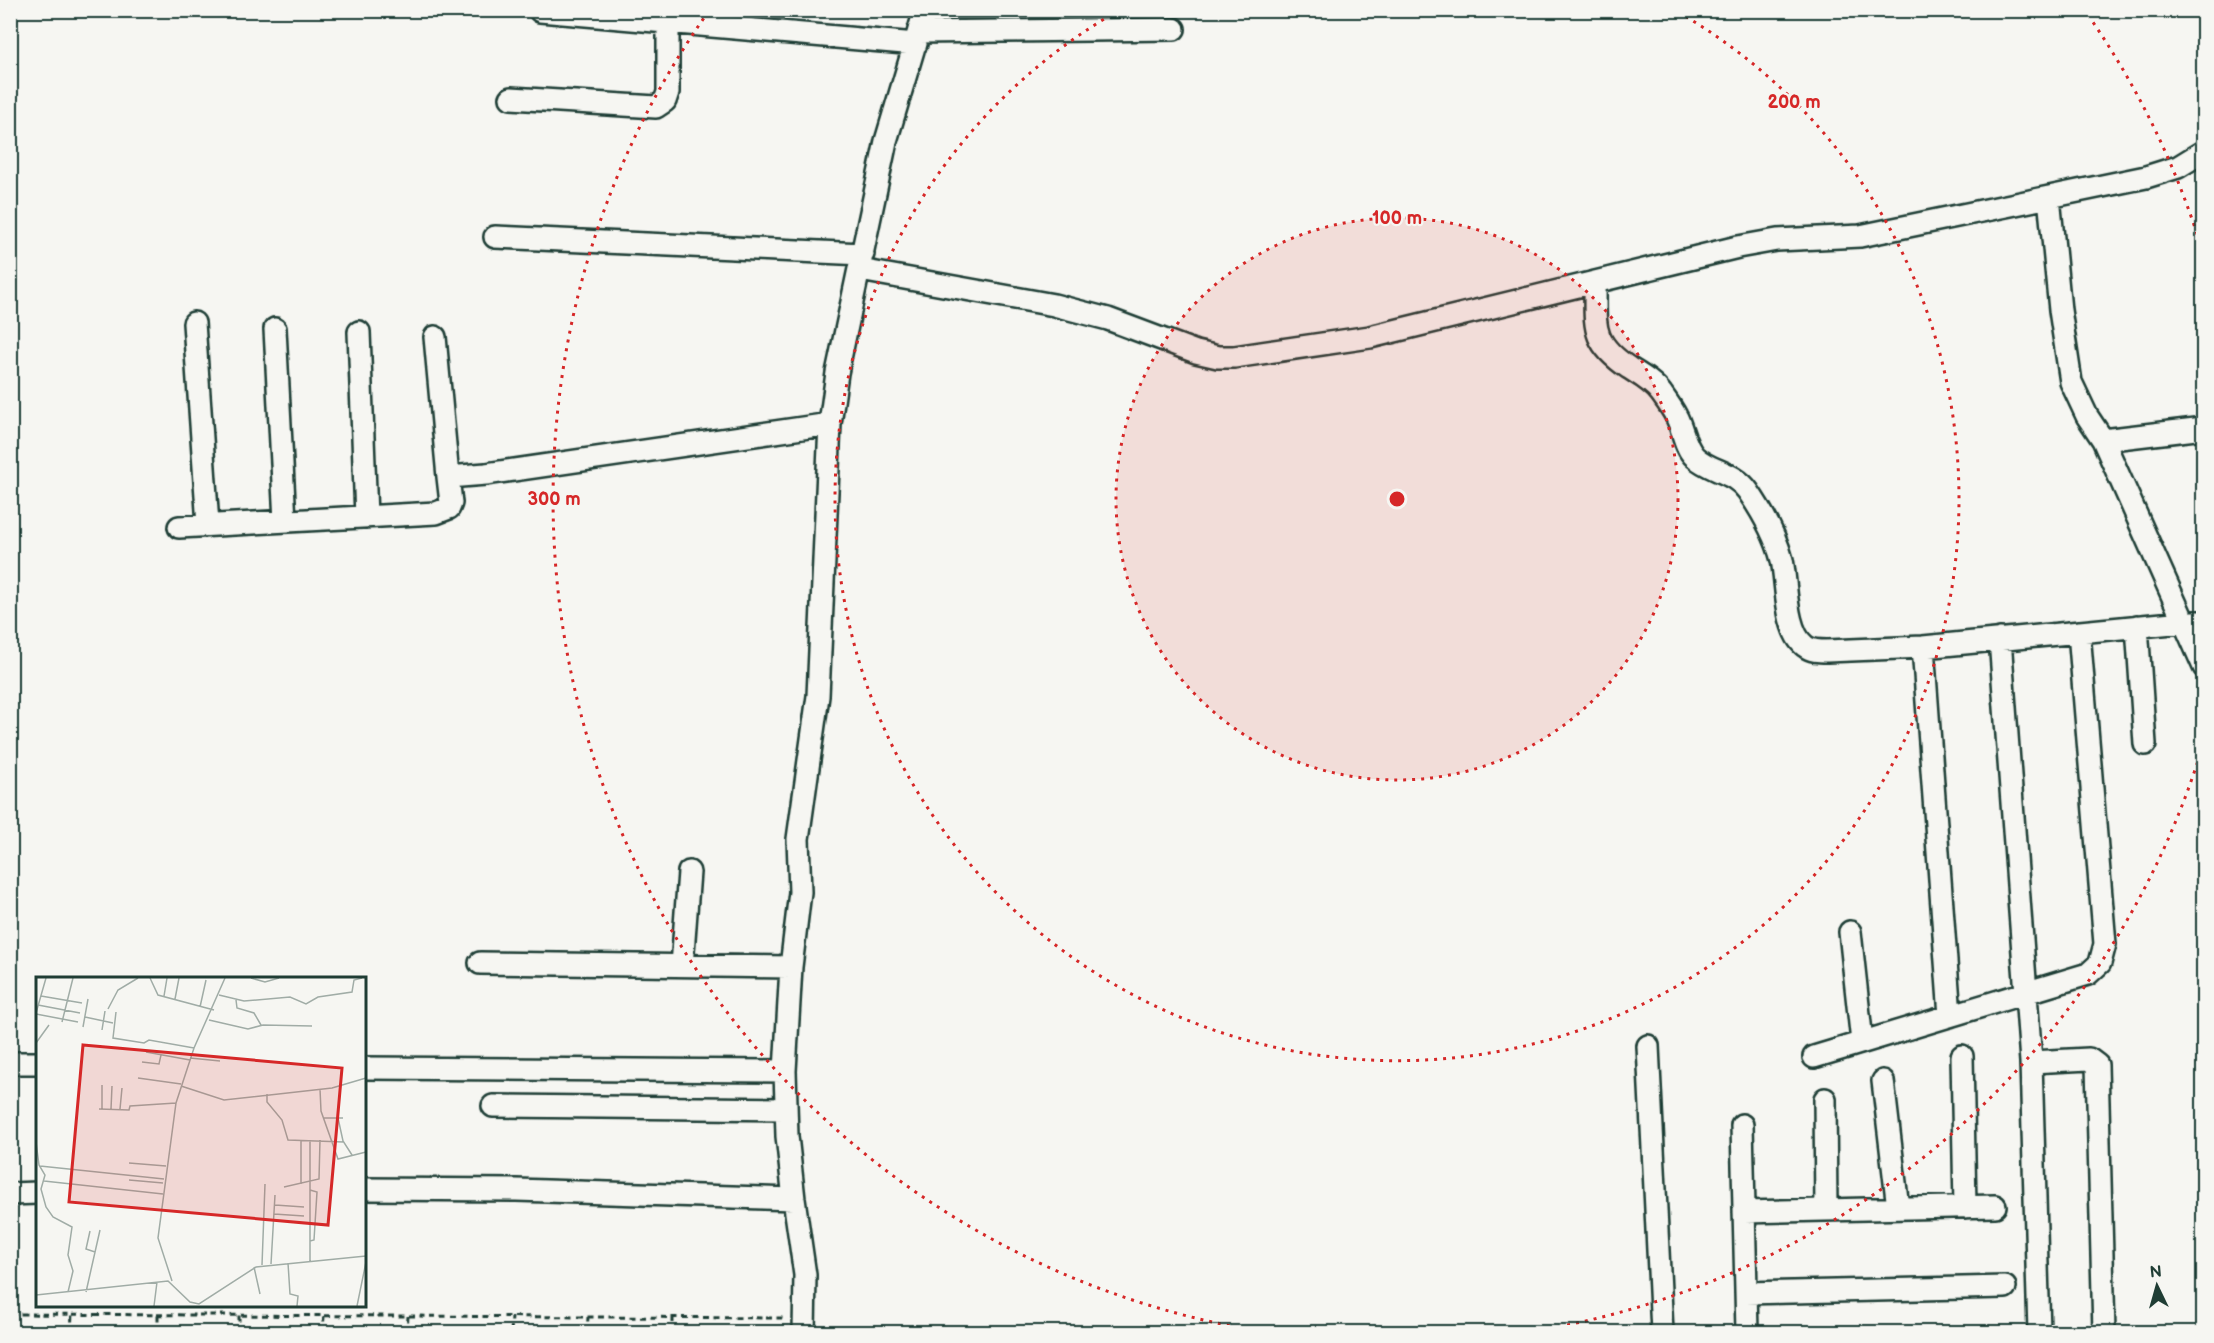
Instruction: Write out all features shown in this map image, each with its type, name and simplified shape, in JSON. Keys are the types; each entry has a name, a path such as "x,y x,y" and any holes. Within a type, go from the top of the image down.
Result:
{"street":[{"path":"805,1325 805,1275 794,1199 785,1109 785,1071 791,967 800,892 799,831 818,696 825,492 830,424 837,374 886,141 925,10"},
{"path":"540,11 668,22 918,38 1174,29"},
{"path":"511,98 656,107 665,101 668,92 668,22"},
{"path":"495,237 861,262 1054,304 1108,319 1196,352 1218,357 1370,337 1738,247 1777,240 1860,236 2049,197 2158,174 2178,167 2204,151"},
{"path":"2049,197 2060,310 2070,382 2087,416 2103,440 2193,622 2204,667"},
{"path":"1595,282 1596,328 1602,346 1614,358 1650,382 1660,392 1676,416 1692,455 1701,462 1739,480 1754,500 1779,552 1792,628 1797,639 1812,650 1923,647 2193,622"},
{"path":"194,322 208,525"},
{"path":"275,329 285,521"},
{"path":"359,333 366,516"},
{"path":"179,527 444,511 449,508 451,503 435,337"},
{"path":"448,477 830,424"},
{"path":"2103,440 2204,428"},
{"path":"2138,626 2145,744"},
{"path":"1814,1057 2088,974 2095,969 2103,956 2104,944 2079,632"},
{"path":"2000,639 2031,1062 2039,1332"},
{"path":"1923,647 1950,1016"},
{"path":"682,966 689,872"},
{"path":"1850,932 1862,1042"},
{"path":"480,963 791,967"},
{"path":"1648,1046 1662,1332"},
{"path":"1962,1056 1965,1207"},
{"path":"2031,1062 2089,1059 2097,1065 2104,1332"},
{"path":"10,1063 36,1063"},
{"path":"366,1068 785,1071"},
{"path":"1883,1081 1898,1208"},
{"path":"1825,1100 1826,1210"},
{"path":"494,1106 785,1109"},
{"path":"1742,1125 1747,1332"},
{"path":"366,1189 516,1190 794,1199"},
{"path":"10,1194 36,1193"},
{"path":"1744,1212 1995,1206"},
{"path":"1746,1293 2005,1287"}],"path":[{"path":"10,1314 673,1317 805,1325"},
{"path":"71,1332 72,1314"},
{"path":"158,1315 158,1332"},
{"path":"239,1315 239,1332"},
{"path":"323,1332 324,1316"},
{"path":"407,1332 408,1316"},
{"path":"511,1332 512,1317"},
{"path":"587,1332 588,1317"},
{"path":"673,1317 673,1332"}]}
